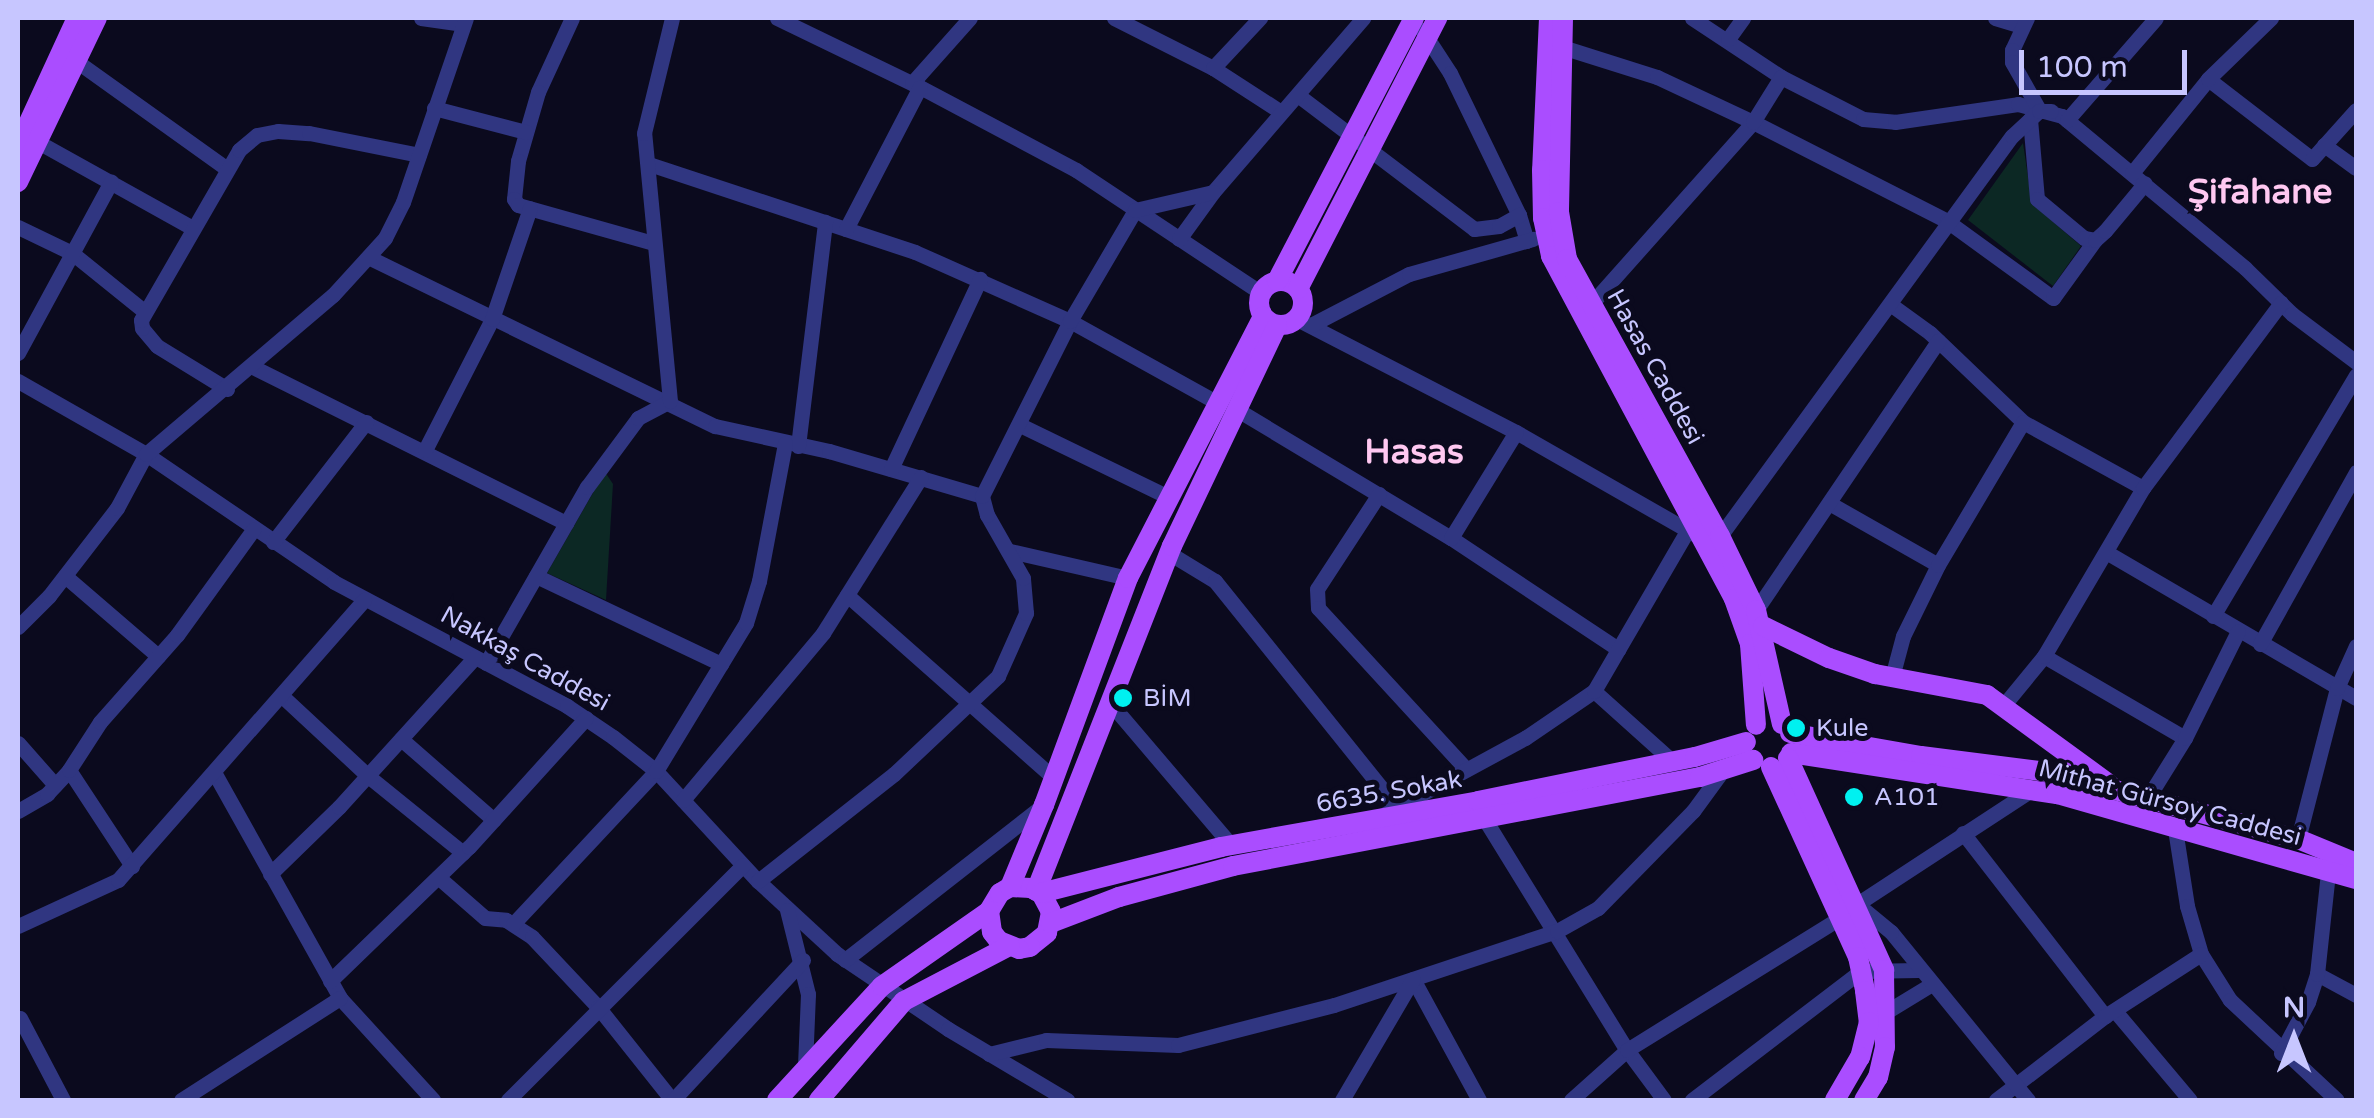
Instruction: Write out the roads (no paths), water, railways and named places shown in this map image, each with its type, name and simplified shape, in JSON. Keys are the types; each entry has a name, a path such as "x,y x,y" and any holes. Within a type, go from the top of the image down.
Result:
{"main road":[{"path":"18,182 28,144 77,18"},
{"path":"28,144 79,64 98,18"},
{"name":"Hasas Caddesi","path":"1550,18 1536,238 1705,536 1759,618 1772,745"},
{"name":"Hasas Caddesi","path":"1563,18 1561,226 1567,258 1705,536 1750,644 1772,745"},
{"path":"1010,888 1055,779 1128,578 1168,497 1226,406 1303,301 1298,289 1360,145 1420,22"},
{"path":"1287,322 1258,305 1360,145"},
{"path":"1269,287 1298,289"},
{"path":"1038,892 1226,406"},
{"name":"Mithat Gürsoy Caddesi","path":"1759,618 1829,658 1892,677 1986,695 2123,794"},
{"path":"1772,745 1857,904 1884,970 1886,1012 1878,1077 1864,1100"},
{"path":"1772,745 1861,971 1869,1022 1860,1057 1835,1100"},
{"name":"Mithat Gürsoy Caddesi","path":"1772,745 2031,790 2356,879"},
{"name":"Mithat Gürsoy Caddesi","path":"1772,745 1921,756 2048,772 2298,839 2356,863"},
{"name":"6635. Sokak","path":"1038,892 1230,845 1772,745"},
{"name":"6635. Sokak","path":"1051,923 1119,896 1232,866 1723,769 1772,745"},
{"path":"778,1100 882,986 989,911 1000,893 1010,888 1038,892 1048,902 1051,923 1040,942 1020,948 1009,946 992,932 989,911"},
{"path":"827,1098 904,1001 1009,946"}],"street":[{"path":"18,627 65,576 117,508 146,454 253,367 385,238 419,155 464,20 421,18"},
{"path":"572,18 538,92 526,132 514,191 518,205 654,243"},
{"path":"670,400 644,133 672,18"},
{"path":"777,18 916,85 1076,170 1179,239 1269,287"},
{"path":"846,229 916,85 970,18"},
{"path":"1213,68 1260,18"},
{"path":"1179,239 1212,192 1299,96 1362,18"},
{"path":"1692,18 1781,77 1846,112 1877,121 1983,106 2067,120 2281,304 2356,362"},
{"path":"1728,39 1744,18"},
{"path":"1994,18 2024,22 2012,62 2040,113 2037,199 2084,238 2094,240"},
{"path":"2067,120 2156,18"},
{"path":"1562,48 1656,78 1753,122 1947,221 2052,298 2208,80 2271,18"},
{"path":"1119,19 1213,68 1281,112"},
{"path":"1287,322 1409,274 1536,238 1519,215 1420,22"},
{"path":"79,64 227,169"},
{"path":"1591,304 1753,122 1781,77"},
{"path":"2208,80 2312,160 2356,110"},
{"path":"1299,96 1474,228 1499,226 1519,215"},
{"path":"434,108 526,132"},
{"path":"1376,820 1525,738 1594,691 1618,648 1890,304 2012,136 2040,113"},
{"path":"226,389 178,361 142,328 144,311 227,169 256,135 278,131 309,132 419,155"},
{"path":"28,144 111,182 191,227"},
{"path":"2324,145 2356,168"},
{"path":"649,164 846,229 980,279 1070,320 1378,494 1618,648"},
{"path":"18,353 111,182"},
{"path":"758,881 894,774 998,676 1026,613 1022,578 987,515 982,496 1070,320 1135,210 1212,192"},
{"path":"425,450 492,319 530,208"},
{"path":"513,924 656,771 746,623 760,581 792,444 825,222"},
{"path":"18,228 72,253 144,311"},
{"path":"368,257 670,400 715,426 891,469 982,496"},
{"path":"891,469 980,279"},
{"path":"1890,304 1938,341 2023,422 2143,488"},
{"path":"2003,706 2044,656 2143,488 2281,304"},
{"path":"1287,322 1516,432 1705,536"},
{"path":"1759,618 1829,503 1938,341"},
{"path":"253,367 566,523"},
{"path":"2213,616 2356,375"},
{"name":"Nakkaş Caddesi","path":"18,380 146,454 254,530 364,600 586,718 656,771 758,881 845,960 1056,1098"},
{"path":"270,874 481,660 566,523 638,418 670,400"},
{"path":"273,542 366,422"},
{"path":"1892,677 1903,636 1938,565 2023,422"},
{"path":"1020,426 1168,497"},
{"path":"1451,538 1516,432"},
{"path":"2260,644 2356,472"},
{"path":"683,800 769,702 847,595 921,477"},
{"path":"1378,494 1317,589 1318,608 1466,768"},
{"path":"1829,503 1938,565"},
{"path":"18,811 69,770 100,722 158,656 254,530"},
{"path":"1010,551 1128,578"},
{"path":"2106,552 2356,698"},
{"path":"1169,553 1215,581 1396,806"},
{"path":"65,576 158,656"},
{"path":"536,576 721,664"},
{"path":"847,595 1055,779"},
{"path":"18,926 92,895 132,866 364,600"},
{"path":"2147,799 2185,738 2238,631"},
{"path":"2298,839 2336,688 2356,646"},
{"path":"2044,656 2185,738"},
{"path":"1594,691 1672,762"},
{"path":"282,696 368,776 463,853"},
{"path":"1110,704 1230,845"},
{"path":"330,981 463,853 586,718"},
{"path":"401,739 494,820"},
{"path":"18,743 55,784"},
{"path":"989,1054 1046,1040 1178,1045 1270,1024 1557,932 1598,908 1693,812 1723,769"},
{"path":"69,770 132,866"},
{"path":"215,774 340,998 433,1100"},
{"path":"2028,1100 1918,970 1891,932 1857,904 2031,790"},
{"path":"845,960 1044,804"},
{"path":"1484,818 1627,1050 1664,1100"},
{"path":"2175,830 2187,906 2201,954 2230,1000 2281,1052 2337,1100"},
{"path":"1963,833 2110,1013 2190,1100"},
{"path":"508,1100 744,865"},
{"path":"2281,1052 2308,1002 2317,974 2328,872"},
{"path":"438,877 485,918 513,924 598,1008 672,1100 802,960"},
{"path":"786,906 802,960 809,1024 805,1066"},
{"path":"1571,1100 1627,1050 1840,918"},
{"path":"1996,1100 2110,1013 2201,954"},
{"path":"1692,1100 1861,971 1918,970"},
{"path":"2317,974 2356,995"},
{"path":"1342,1100 1413,979"},
{"path":"1413,979 1479,1100"},
{"path":"1886,1012 1932,984"},
{"path":"181,1100 340,998"},
{"path":"20,1018 62,1100"}],"place":[{"name":"BİM","path":"1123,698"},
{"name":"Kule","path":"1796,728"},
{"name":"A101","path":"1854,797"}],"district":[{"name":"Şifahane","path":"2260,192"},
{"name":"Hasas","path":"1414,452"}]}
